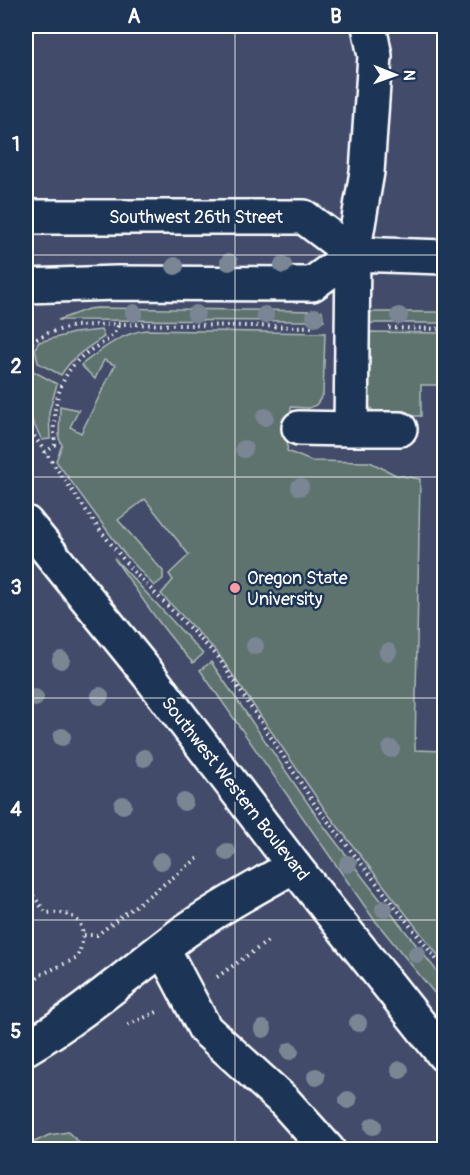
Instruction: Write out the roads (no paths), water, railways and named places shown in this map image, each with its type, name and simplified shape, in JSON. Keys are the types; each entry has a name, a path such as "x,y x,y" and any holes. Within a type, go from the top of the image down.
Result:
{"street":[{"path":"351,429 353,254 367,172 375,56 369,26"},
{"name":"Southwest 26th Street","path":"26,217 304,217 353,254"},
{"path":"26,286 116,283 312,284 353,254 444,257"},
{"path":"299,428 400,429"},
{"name":"Southwest Western Boulevard","path":"26,523 148,674 294,866 444,1055"},
{"path":"26,1048 53,1032 186,931 235,899 294,866"},
{"path":"163,949 205,1029 284,1101 328,1149"}],"place":[{"name":"Oregon State University","path":"235,588"}]}
